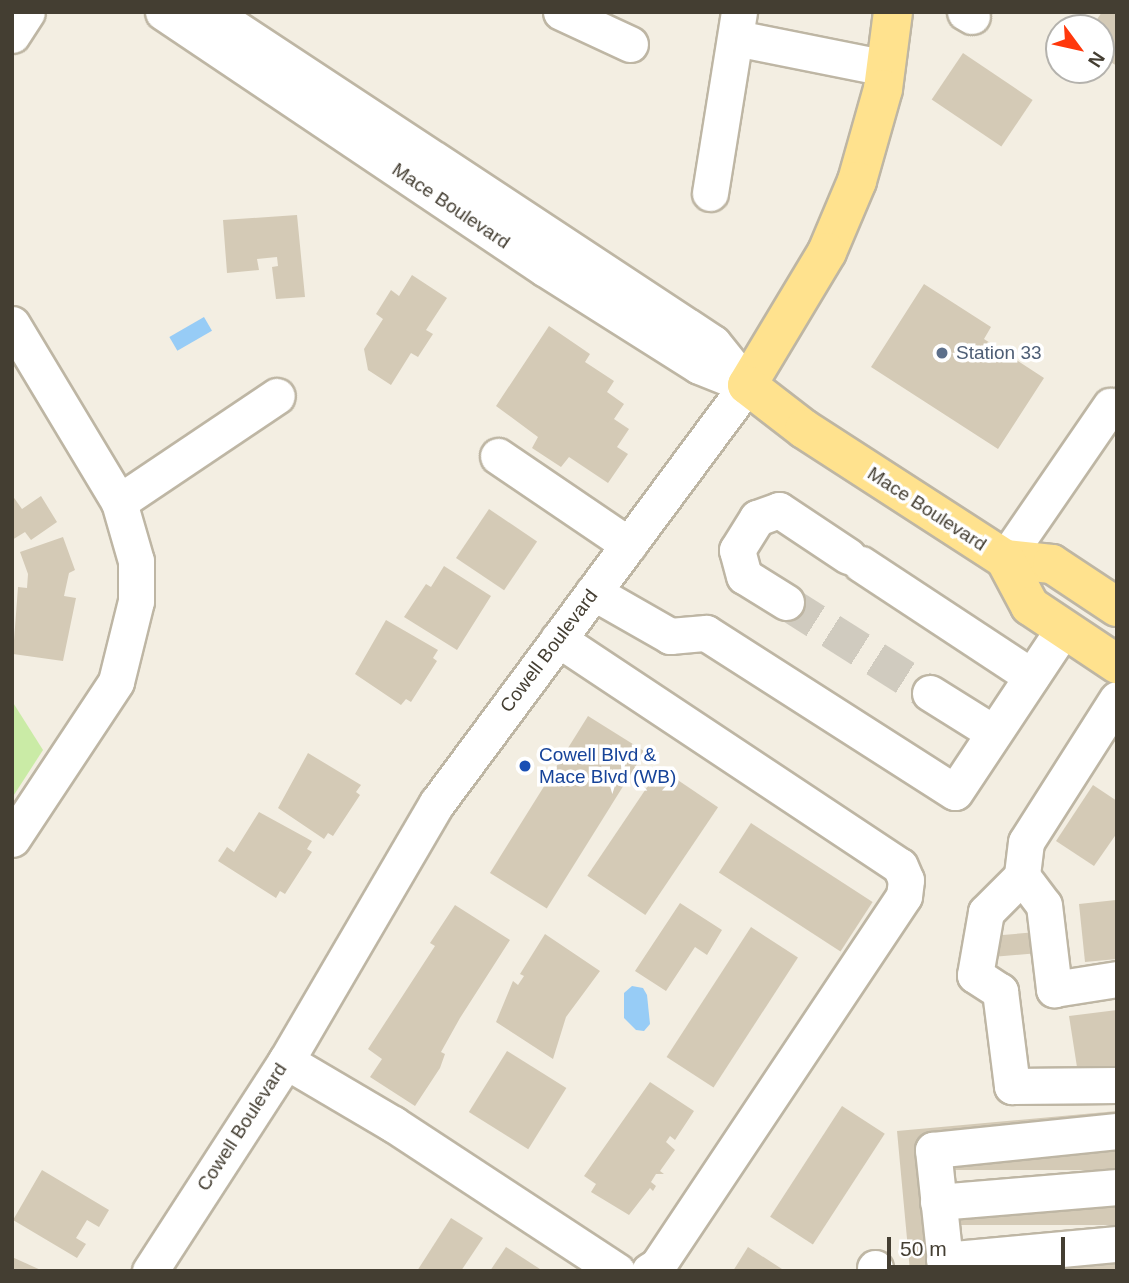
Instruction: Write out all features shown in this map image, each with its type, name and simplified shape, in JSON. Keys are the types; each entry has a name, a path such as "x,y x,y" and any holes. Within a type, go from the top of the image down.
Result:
{"main road":[{"name":"Cowell Boulevard","path":"747,385 827,252 871,136 886,68 893,12"},
{"name":"Mace Boulevard","path":"747,385 804,429 1005,559 1052,564 1117,607"},
{"name":"Mace Boulevard","path":"1005,559 1030,606 1117,664"}],"street":[{"path":"12,35 27,12"},
{"name":"Mace Boulevard","path":"163,12 544,268 699,366 747,385"},
{"name":"Mace Boulevard","path":"211,12 713,342 747,385"},
{"path":"561,12 630,44"},
{"path":"710,193 737,25 886,68"},
{"path":"12,324 119,502 136,561 135,601 116,682 12,839"},
{"name":"Cowell Boulevard","path":"150,1271 286,1061 437,803 747,385"},
{"path":"119,502 277,397"},
{"path":"1005,559 1110,406"},
{"path":"498,456 629,545"},
{"path":"786,602 744,576 737,550 757,518 779,510 1031,676"},
{"path":"593,592 670,636 706,634 955,792 1064,628"},
{"path":"558,639 900,866 906,880 904,896 657,1266 649,1271"},
{"path":"930,693 994,733"},
{"path":"1117,699 1026,842 1022,876 986,912 975,975 1000,991 1054,989 1117,979"},
{"path":"1022,876 1044,905 1054,989"},
{"path":"1000,991 1012,1086 1117,1085"},
{"path":"286,1061 393,1124 617,1271"},
{"path":"1117,1131 933,1150 945,1265 1117,1244"},
{"path":"939,1202 1117,1188"}],"green space":[{"path":"12,701 43,750 12,798"}],"water":[{"path":"204,317 212,331 177,351 169,337"},
{"path":"632,986 643,988 647,995 650,1024 644,1031 636,1030 624,1018 624,993"}],"building":[{"path":"1117,12 1117,66 1115,14 1101,14"},
{"path":"963,53 1033,100 1001,146 932,99"},
{"path":"297,215 305,297 276,299 272,267 278,266 277,257 257,259 259,270 227,273 223,220"},
{"path":"412,275 447,298 426,330 433,334 418,357 411,353 391,385 368,370 364,349 383,319 376,314 391,290 399,296"},
{"name":"Station 33","path":"924,284 991,327 984,339 1044,378 998,449 871,367"},
{"path":"549,326 590,354 585,362 614,381 607,392 624,404 614,419 629,429 617,447 628,454 608,483 569,457 561,467 532,448 538,437 496,406"},
{"path":"12,495 22,509 41,496 57,522 31,540 25,532 12,540"},
{"path":"489,509 537,541 504,590 456,558"},
{"path":"63,537 75,570 69,573 64,596 76,598 63,661 13,654 18,587 27,588 28,574 20,552"},
{"path":"444,566 491,596 457,650 404,617 426,584 431,587"},
{"path":"386,620 438,650 433,658 437,661 411,702 406,699 401,705 355,674"},
{"path":"588,716 645,752 547,908 490,873"},
{"path":"308,753 361,785 356,792 360,795 333,836 328,833 324,839 278,808"},
{"path":"660,768 718,807 645,915 587,876"},
{"path":"1093,785 1117,801 1117,833 1094,866 1056,841"},
{"path":"259,812 312,841 307,849 312,852 285,894 280,891 276,898 218,861 227,847 234,852"},
{"path":"751,823 873,902 840,951 719,872"},
{"path":"1116,900 1117,959 1085,962 1079,904"},
{"path":"680,903 722,930 707,955 695,947 666,991 635,971"},
{"path":"455,905 510,940 460,1018 441,1052 445,1054 440,1068 415,1106 370,1077 382,1059 368,1049 435,946 430,943"},
{"path":"751,927 798,957 714,1087 667,1057"},
{"path":"1037,932 1039,953 992,957 990,936"},
{"path":"545,934 600,971 566,1017 553,1059 496,1022 513,981 518,985 524,976 520,974"},
{"path":"1117,1010 1117,1077 1079,1080 1069,1016"},
{"path":"507,1051 566,1088 528,1149 469,1112"},
{"path":"650,1082 694,1111 675,1140 670,1136 666,1142 675,1150 660,1171 664,1174 656,1174 651,1182 656,1186 653,1191 650,1188 629,1215 591,1192 596,1184 584,1176"},
{"path":"842,1106 885,1134 813,1244 770,1217"},
{"path":"1117,1111 1117,1122 916,1142 929,1271 910,1271 897,1131"},
{"path":"950,1143 1117,1143 1117,1170 950,1170"},
{"path":"42,1170 109,1210 99,1227 87,1220 76,1238 86,1244 77,1258 13,1220"},
{"path":"956,1201 1117,1201 1117,1225 956,1225"},
{"path":"451,1218 483,1238 461,1271 417,1271"},
{"path":"506,1247 543,1271 490,1271"},
{"path":"748,1247 785,1271 733,1271"},
{"path":"1117,1256 1117,1271 999,1271"},
{"path":"12,1257 43,1271 12,1271"}],"tunnel":[{"path":"786,602 930,693"}],"place":[{"name":"Station 33","path":"942,353"},
{"name":"Cowell Blvd & Mace Blvd (WB)","path":"525,766"}]}
